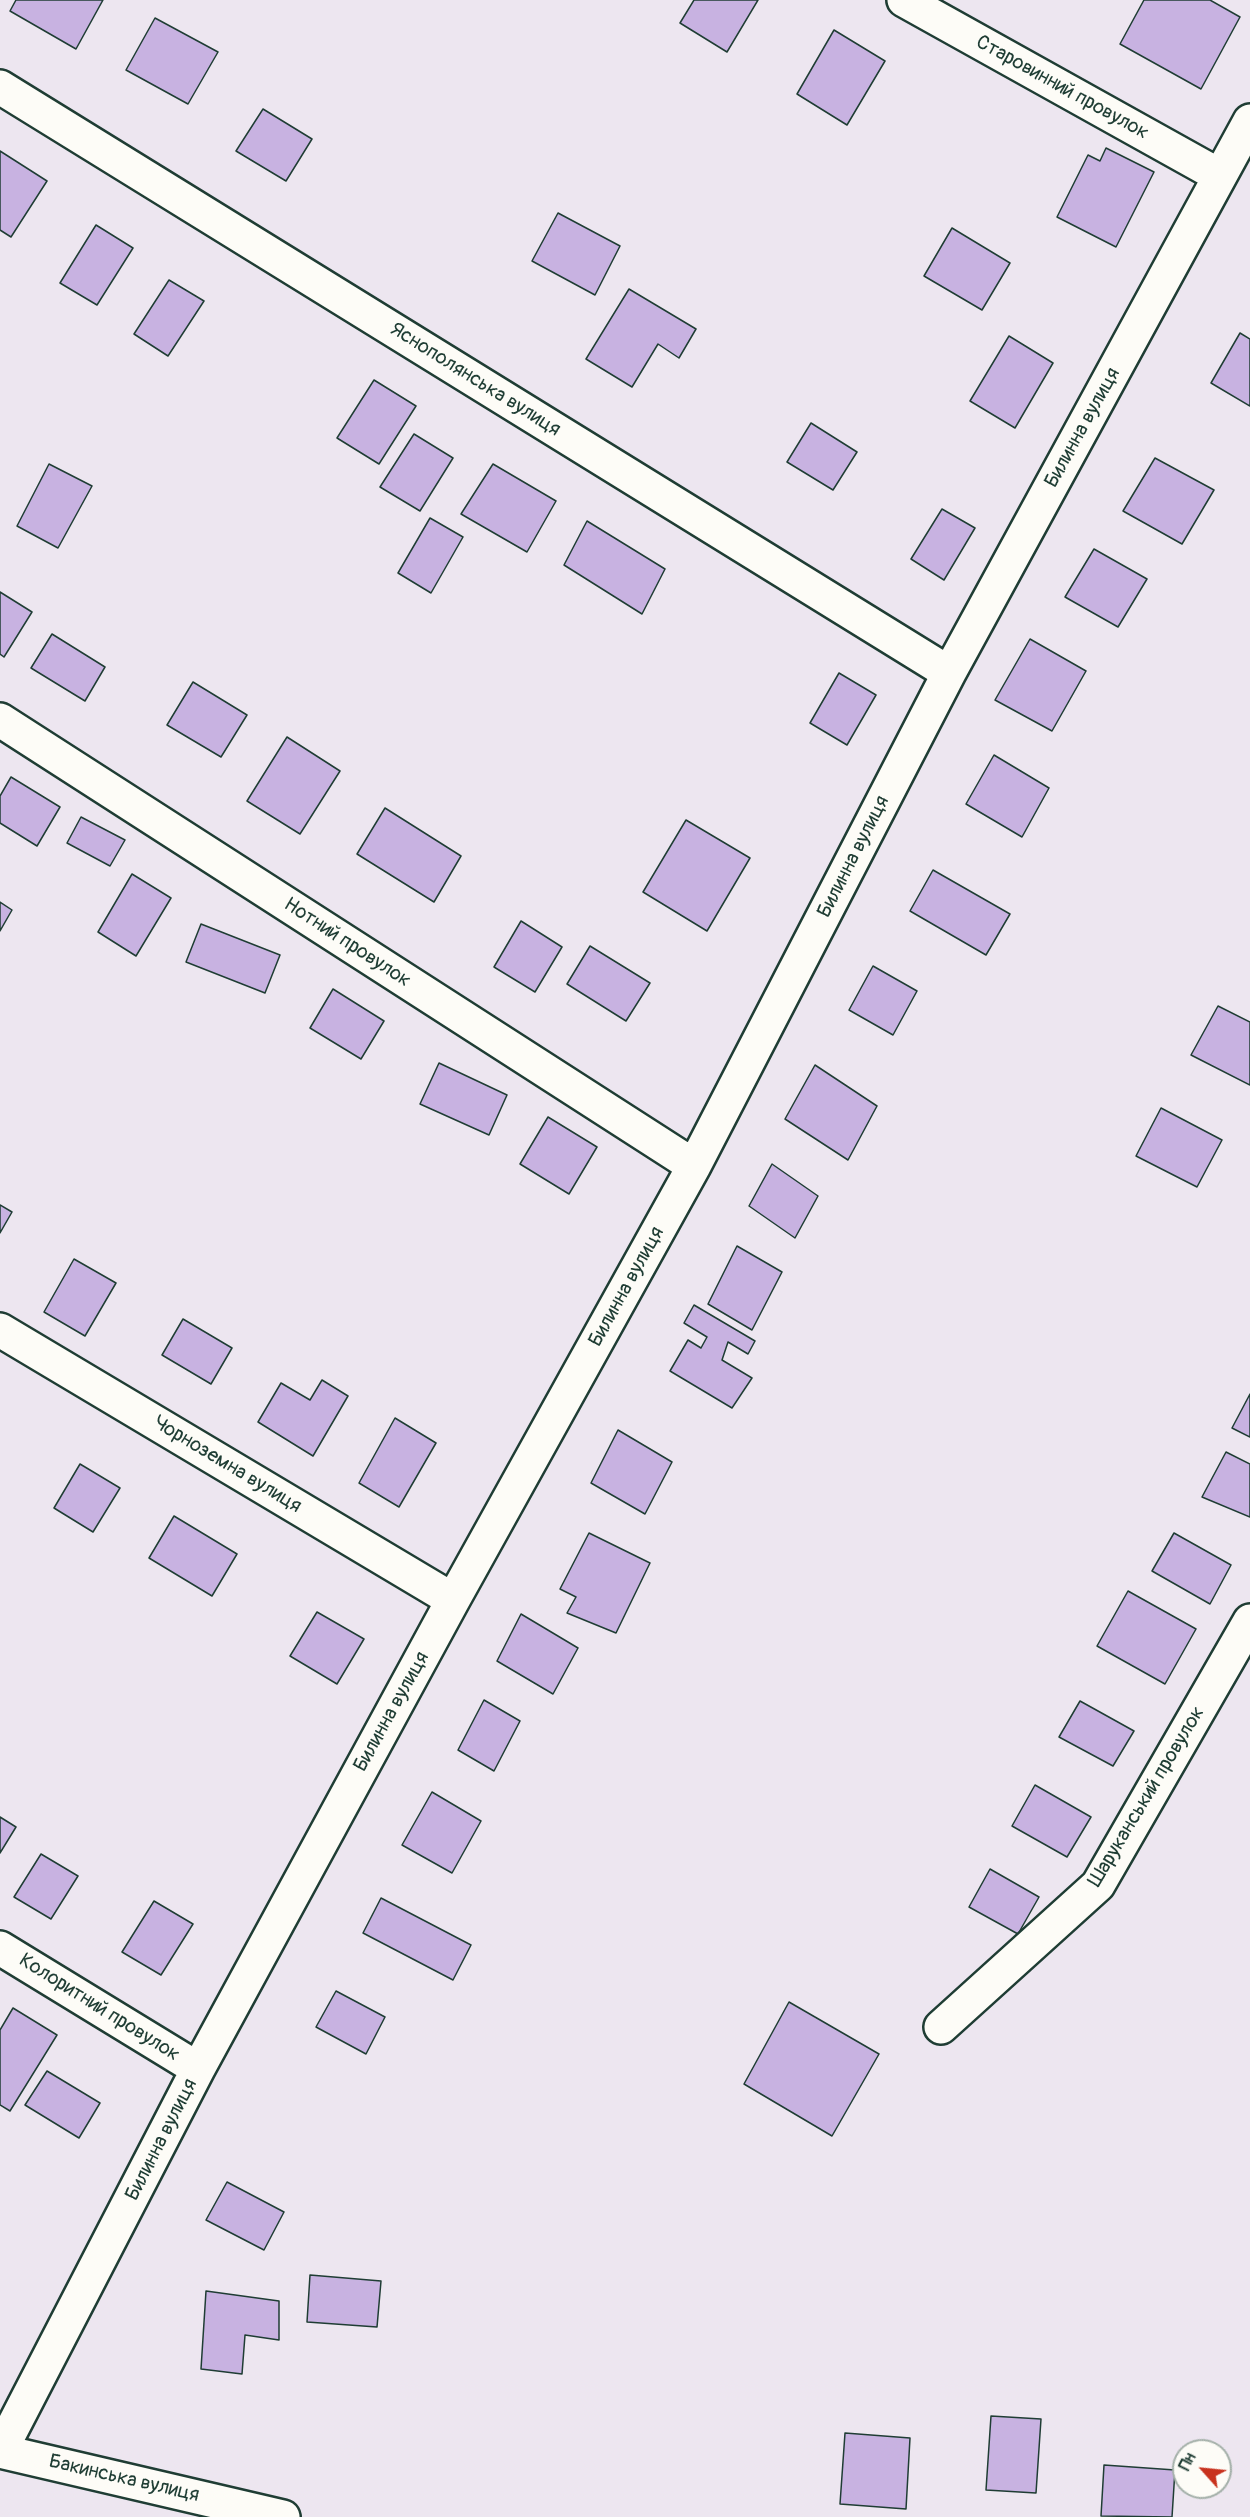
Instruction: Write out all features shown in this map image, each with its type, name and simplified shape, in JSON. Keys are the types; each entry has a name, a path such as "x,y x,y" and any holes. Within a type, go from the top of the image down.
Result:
{"street":[{"name":"Старовинний провулок","path":"904,0 1220,176"},
{"name":"Яснополянська вулиця","path":"0,87 949,673"},
{"name":"Билинна вулиця","path":"0,2450 198,2069 453,1600 694,1166 949,673 1250,121"},
{"name":"Нотний провулок","path":"0,720 694,1166"},
{"name":"Чорноземна вулиця","path":"0,1330 453,1600"},
{"name":"Шаруканський провулок","path":"940,2027 1098,1885 1250,1621"},
{"name":"Колоритний провулок","path":"0,1948 198,2069"},
{"name":"Бакинська вулиця","path":"0,2450 283,2517"}],"building":[{"path":"16,0 103,0 76,49 10,11"},
{"path":"694,0 758,0 727,52 680,23"},
{"path":"1144,0 1210,0 1240,17 1201,89 1120,44"},
{"path":"155,18 218,52 188,104 126,70"},
{"path":"834,30 885,61 847,125 797,94"},
{"path":"263,109 312,139 286,181 236,151"},
{"path":"1106,148 1154,172 1116,247 1057,217 1088,155 1100,161"},
{"path":"0,151 47,181 11,237 0,230"},
{"path":"558,213 620,246 595,295 532,261"},
{"path":"96,225 133,248 97,305 60,283"},
{"path":"952,228 1010,263 982,310 924,276"},
{"path":"169,280 204,301 168,356 134,334"},
{"path":"629,289 696,329 679,358 658,344 632,387 586,359"},
{"path":"1240,333 1250,339 1250,406 1211,383"},
{"path":"1009,336 1053,363 1015,428 970,401"},
{"path":"374,380 416,406 379,464 337,438"},
{"path":"811,423 857,452 833,490 787,462"},
{"path":"414,434 453,458 420,511 380,487"},
{"path":"1155,458 1214,490 1182,544 1123,511"},
{"path":"49,464 92,486 58,548 17,526"},
{"path":"493,464 556,501 527,552 461,514"},
{"path":"942,509 975,528 944,580 911,559"},
{"path":"430,518 463,537 431,593 398,573"},
{"path":"587,521 665,569 642,614 564,565"},
{"path":"1094,549 1147,579 1118,627 1065,597"},
{"path":"0,592 32,612 4,657 0,654"},
{"path":"52,634 105,667 85,701 31,668"},
{"path":"1030,639 1086,671 1052,731 995,700"},
{"path":"839,673 876,695 847,745 810,723"},
{"path":"193,682 247,715 221,757 167,725"},
{"path":"287,737 340,771 300,834 247,801"},
{"path":"994,755 1049,788 1022,837 966,804"},
{"path":"11,777 60,807 37,846 0,823 0,796"},
{"path":"385,808 461,856 434,902 357,854"},
{"path":"81,817 125,840 110,866 67,843"},
{"path":"686,820 750,858 707,931 643,892"},
{"path":"933,870 1010,914 986,955 910,911"},
{"path":"132,874 171,898 136,956 98,932"},
{"path":"0,902 12,910 0,931"},
{"path":"521,921 562,947 535,992 494,967"},
{"path":"201,924 280,955 265,993 186,962"},
{"path":"590,946 650,983 626,1021 567,984"},
{"path":"873,966 917,991 893,1035 849,1010"},
{"path":"333,989 384,1021 361,1059 310,1028"},
{"path":"1218,1006 1250,1022 1250,1085 1191,1055"},
{"path":"439,1063 507,1095 489,1135 420,1104"},
{"path":"815,1065 877,1106 848,1160 785,1119"},
{"path":"1161,1108 1222,1140 1197,1187 1136,1156"},
{"path":"548,1117 597,1147 569,1194 520,1164"},
{"path":"772,1164 818,1196 795,1238 749,1206"},
{"path":"0,1205 12,1212 0,1233"},
{"path":"737,1246 782,1272 752,1330 708,1304"},
{"path":"74,1259 116,1283 85,1336 44,1312"},
{"path":"694,1305 755,1341 748,1354 728,1342 722,1360 752,1378 732,1408 670,1371 688,1340 701,1348 707,1337 684,1323"},
{"path":"183,1319 232,1348 211,1384 162,1355"},
{"path":"322,1380 348,1396 313,1456 258,1422 281,1383 310,1400"},
{"path":"1250,1394 1250,1437 1232,1428"},
{"path":"395,1418 436,1443 399,1507 359,1483"},
{"path":"618,1430 672,1462 645,1514 591,1483"},
{"path":"1226,1452 1250,1464 1250,1517 1202,1497"},
{"path":"80,1464 120,1488 93,1532 54,1508"},
{"path":"174,1516 237,1554 212,1596 149,1558"},
{"path":"589,1533 650,1563 616,1633 567,1613 576,1597 560,1589"},
{"path":"1174,1533 1231,1565 1210,1604 1152,1571"},
{"path":"1128,1591 1196,1629 1165,1684 1097,1646"},
{"path":"317,1612 364,1639 337,1684 290,1656"},
{"path":"521,1614 578,1648 553,1694 497,1661"},
{"path":"484,1700 520,1721 494,1771 458,1750"},
{"path":"1080,1701 1134,1731 1113,1766 1059,1737"},
{"path":"1035,1785 1091,1817 1067,1857 1012,1826"},
{"path":"432,1792 481,1821 452,1873 402,1845"},
{"path":"0,1817 16,1827 0,1853"},
{"path":"41,1854 78,1876 51,1919 14,1897"},
{"path":"990,1869 1039,1897 1018,1934 969,1907"},
{"path":"381,1898 471,1945 453,1980 363,1933"},
{"path":"154,1901 193,1924 161,1975 122,1952"},
{"path":"336,1991 385,2017 366,2054 316,2027"},
{"path":"789,2002 879,2054 832,2136 744,2084"},
{"path":"13,2008 57,2035 10,2111 0,2105 0,2030"},
{"path":"47,2071 100,2103 79,2138 25,2105"},
{"path":"227,2182 284,2212 264,2250 206,2220"},
{"path":"310,2275 381,2281 377,2327 307,2322"},
{"path":"206,2291 279,2301 279,2340 245,2335 242,2374 201,2369"},
{"path":"991,2416 1041,2419 1036,2493 986,2490"},
{"path":"845,2433 910,2438 906,2509 840,2504"},
{"path":"1104,2465 1172,2470 1172,2517 1101,2516"}]}
